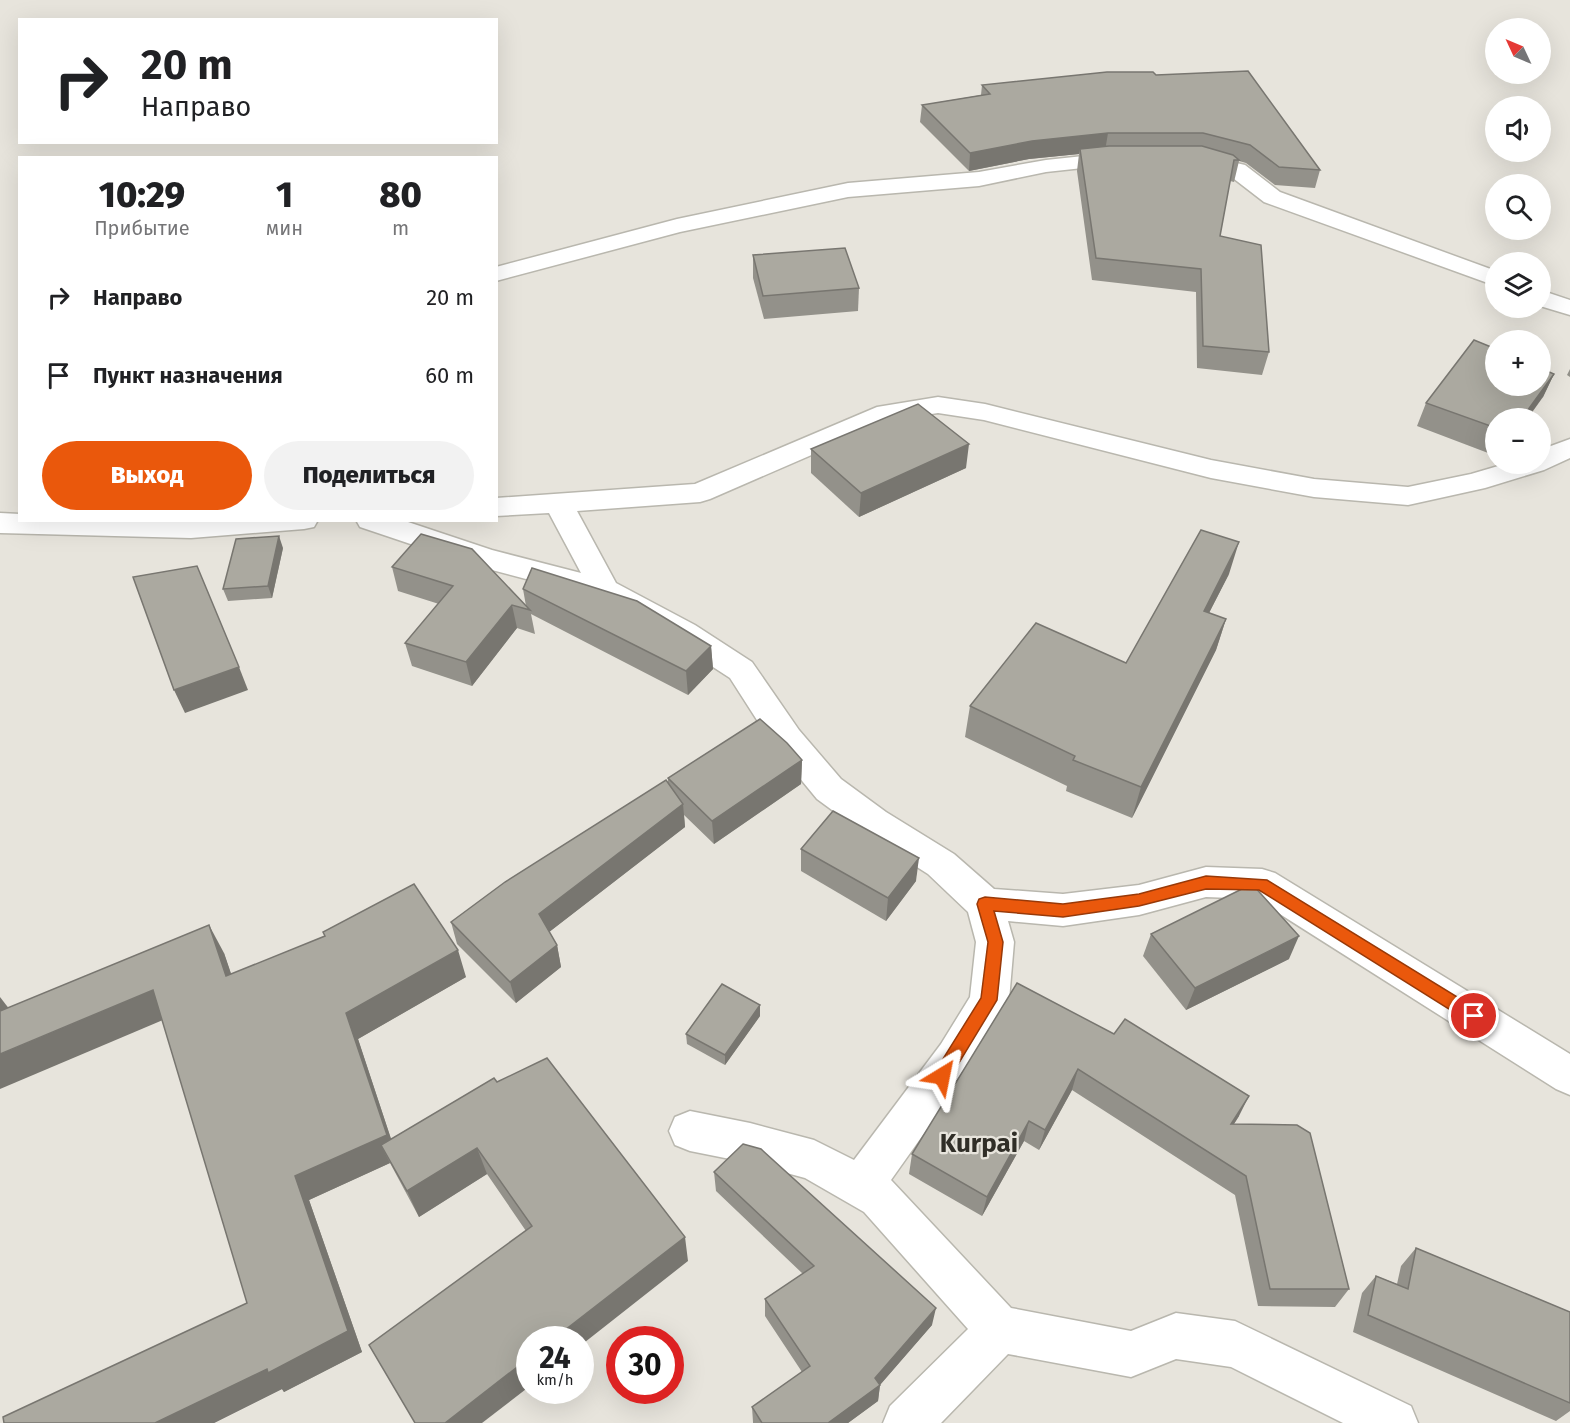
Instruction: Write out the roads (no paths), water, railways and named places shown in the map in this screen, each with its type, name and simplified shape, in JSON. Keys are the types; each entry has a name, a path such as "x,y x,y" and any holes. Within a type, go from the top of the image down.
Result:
{"street":[{"path":"498,273 677,226 848,190 920,186 979,179 1046,166 1105,159 1139,158"},
{"path":"1171,158 1199,159 1237,170 1272,197 1485,275"},
{"path":"1551,301 1570,308"},
{"path":"498,507 700,493 886,413 938,405 985,412 1211,469 1314,488 1408,496 1501,474"},
{"path":"1551,456 1570,448"},
{"path":"558,503 605,590"},
{"path":"0,523 190,528 276,522"},
{"path":"376,522 484,558 605,590 684,633 741,670 787,739 830,789 874,822 941,864 985,904 995,942 989,1000 955,1057 860,1187"},
{"path":"985,904 1063,910 1139,900 1206,882 1262,884 1570,1076"},
{"path":"690,1131 750,1143 814,1160 879,1197 999,1329 1131,1354 1176,1336 1235,1344 1394,1423"},
{"path":"907,1423 967,1365 999,1329"}],"district":[{"name":"Kurpai","path":"979,1143"}]}
